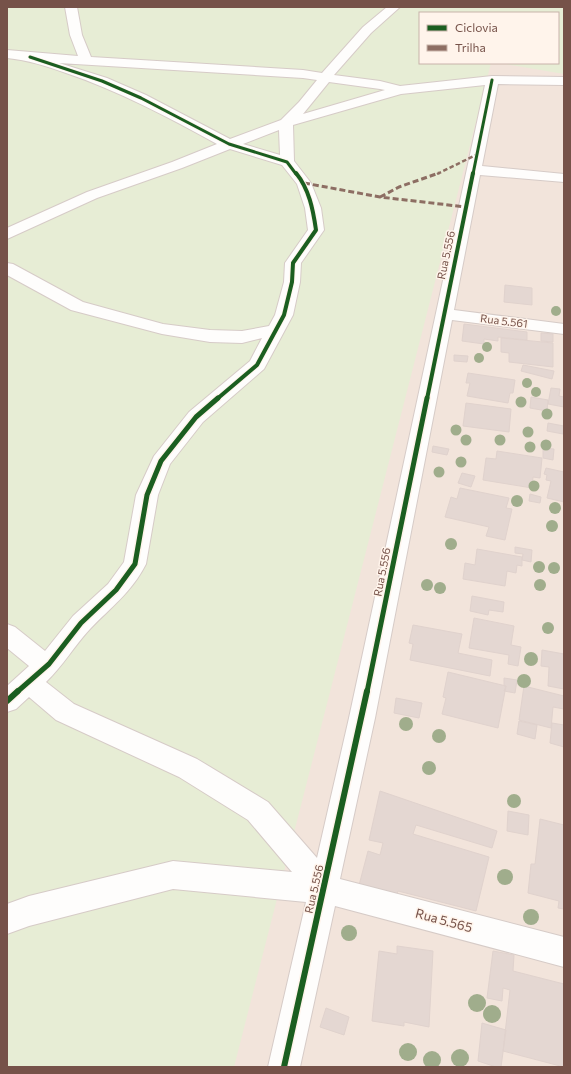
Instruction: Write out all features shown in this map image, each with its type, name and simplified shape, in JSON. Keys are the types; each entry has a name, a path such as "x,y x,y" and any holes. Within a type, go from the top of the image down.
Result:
{"street":[{"path":"71,7 76,35 86,60"},
{"path":"287,162 286,123 304,105 345,53 394,7"},
{"path":"7,54 30,57 267,71 325,77 380,85 400,90"},
{"path":"7,701 49,664 81,623 116,590 136,564 147,495 161,461 196,417 256,365 286,308 292,282 293,263 316,230 314,208 304,183 287,162 229,144 141,98 102,81 30,57"},
{"path":"7,234 92,195 177,165 286,123 400,90 492,80 564,81"},
{"name":"Rua 5.556","path":"284,1067 362,718 492,80"},
{"path":"474,170 564,178"},
{"path":"7,268 77,306 162,329 210,336 242,337 275,330"},
{"name":"Rua 5.561","path":"444,314 564,329"},
{"path":"7,634 35,658 49,664"},
{"path":"28,682 65,712 188,768 258,811 325,889"},
{"name":"Rua 5.565","path":"7,919 29,911 172,875 325,889 564,952"}],"shaded area":[{"path":"7,7 564,7 564,1067 7,1067"}],"green space":[{"path":"7,7 564,7 564,74 505,64 559,64 559,12 419,12 419,64 491,64 234,1067 7,1067"}],"building":[{"path":"505,285 532,288 532,305 504,302"},
{"path":"464,324 527,332 527,340 498,337 498,341 484,339 484,344 462,341"},
{"path":"541,333 553,334 553,342 541,341"},
{"path":"501,338 553,343 553,367 509,362 509,353 501,352"},
{"path":"454,355 468,356 467,362 454,361"},
{"path":"523,365 554,371 552,379 521,371"},
{"path":"468,373 515,380 513,393 510,393 508,403 467,396 470,383 466,383"},
{"path":"551,388 560,389 559,396 564,397 564,407 548,404"},
{"path":"531,397 548,400 547,411 530,408"},
{"path":"466,403 511,409 509,432 463,426"},
{"path":"548,423 564,426 563,434 547,431"},
{"path":"433,446 449,449 447,455 432,452"},
{"path":"543,448 554,449 553,460 543,458"},
{"path":"497,451 542,458 540,478 533,477 532,488 483,480 486,458 496,459"},
{"path":"546,468 564,472 564,502 547,498 551,481 546,480 547,475 544,474"},
{"path":"462,473 475,476 471,487 458,483"},
{"path":"460,488 509,498 506,508 512,509 505,540 486,536 489,527 445,517 451,497 457,499"},
{"path":"530,494 541,497 540,503 529,501"},
{"path":"515,547 532,550 531,562 522,560 523,554 515,553"},
{"path":"477,549 522,557 522,566 517,565 516,573 507,571 505,586 463,579 465,563 475,565"},
{"path":"472,596 504,602 503,612 489,610 488,615 470,611"},
{"path":"474,618 514,626 511,645 521,647 518,666 508,664 509,655 469,648"},
{"path":"413,625 462,634 458,653 492,660 490,676 410,660 413,644 409,643"},
{"path":"542,650 564,654 564,689 548,686 549,667 541,666"},
{"path":"448,672 506,686 498,728 442,714 446,698 443,697"},
{"path":"504,678 517,680 515,693 504,691 506,686 504,686"},
{"path":"524,686 564,696 564,709 553,707 551,728 519,720"},
{"path":"396,698 422,703 419,718 394,713"},
{"path":"519,721 537,725 535,739 517,734"},
{"path":"552,723 564,725 564,747 550,743"},
{"path":"380,791 497,831 492,848 416,825 413,834 489,857 476,911 398,891 395,900 357,893 368,851 380,855 383,843 369,840"},
{"path":"508,811 529,815 528,835 507,831"},
{"path":"540,819 564,825 564,909 558,908 559,901 528,893 531,864 535,864"},
{"path":"397,946 433,951 429,1027 404,1022 404,1026 372,1021 379,951 397,954"},
{"path":"493,951 514,955 513,971 564,984 564,1067 503,1051 510,990 503,988 502,1001 487,998"},
{"path":"326,1008 349,1017 344,1035 320,1027"},
{"path":"482,1023 506,1030 501,1067 496,1067 478,1061"}],"marked path":[{"path":"380,197 399,187 430,177 478,154"},
{"path":"304,183 380,197 466,207"}],"cycle path":[{"path":"7,701 49,664 81,623 116,590 135,564 147,495 161,461 196,417 257,365 284,315 292,282 293,263 316,230 313,208 304,183 287,162 229,144 141,98 102,81 30,57"},
{"path":"284,1067 362,718 492,80"}]}
